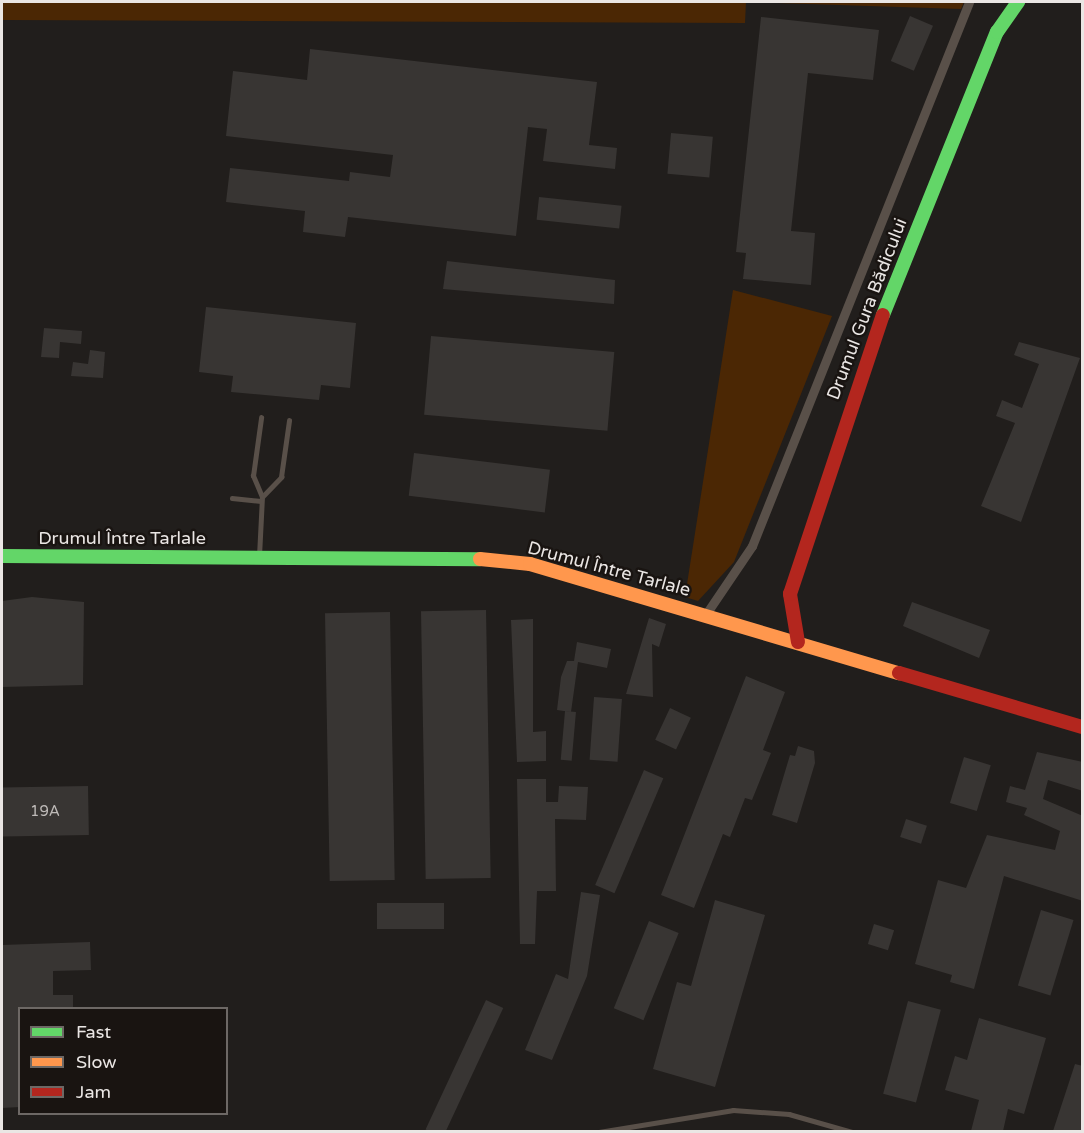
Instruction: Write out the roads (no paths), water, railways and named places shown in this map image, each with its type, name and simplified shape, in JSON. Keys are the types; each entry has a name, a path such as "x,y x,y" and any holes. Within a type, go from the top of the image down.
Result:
{"main road":[{"name":"Drumul Gura Bădicului","path":"798,642 790,594 865,361 997,32 1018,2"},
{"name":"Drumul Între Tarlale","path":"2,556 259,555 494,559 555,569 1083,727"}],"street":[{"name":"Drumul Gura Bădicului","path":"706,614 752,546 969,2"}],"lane":[{"path":"259,555 262,499 254,476 261,418"},
{"path":"262,499 281,477 289,421"},
{"path":"232,498 262,499"},
{"path":"599,1131 733,1110 789,1114 852,1131"}]}
